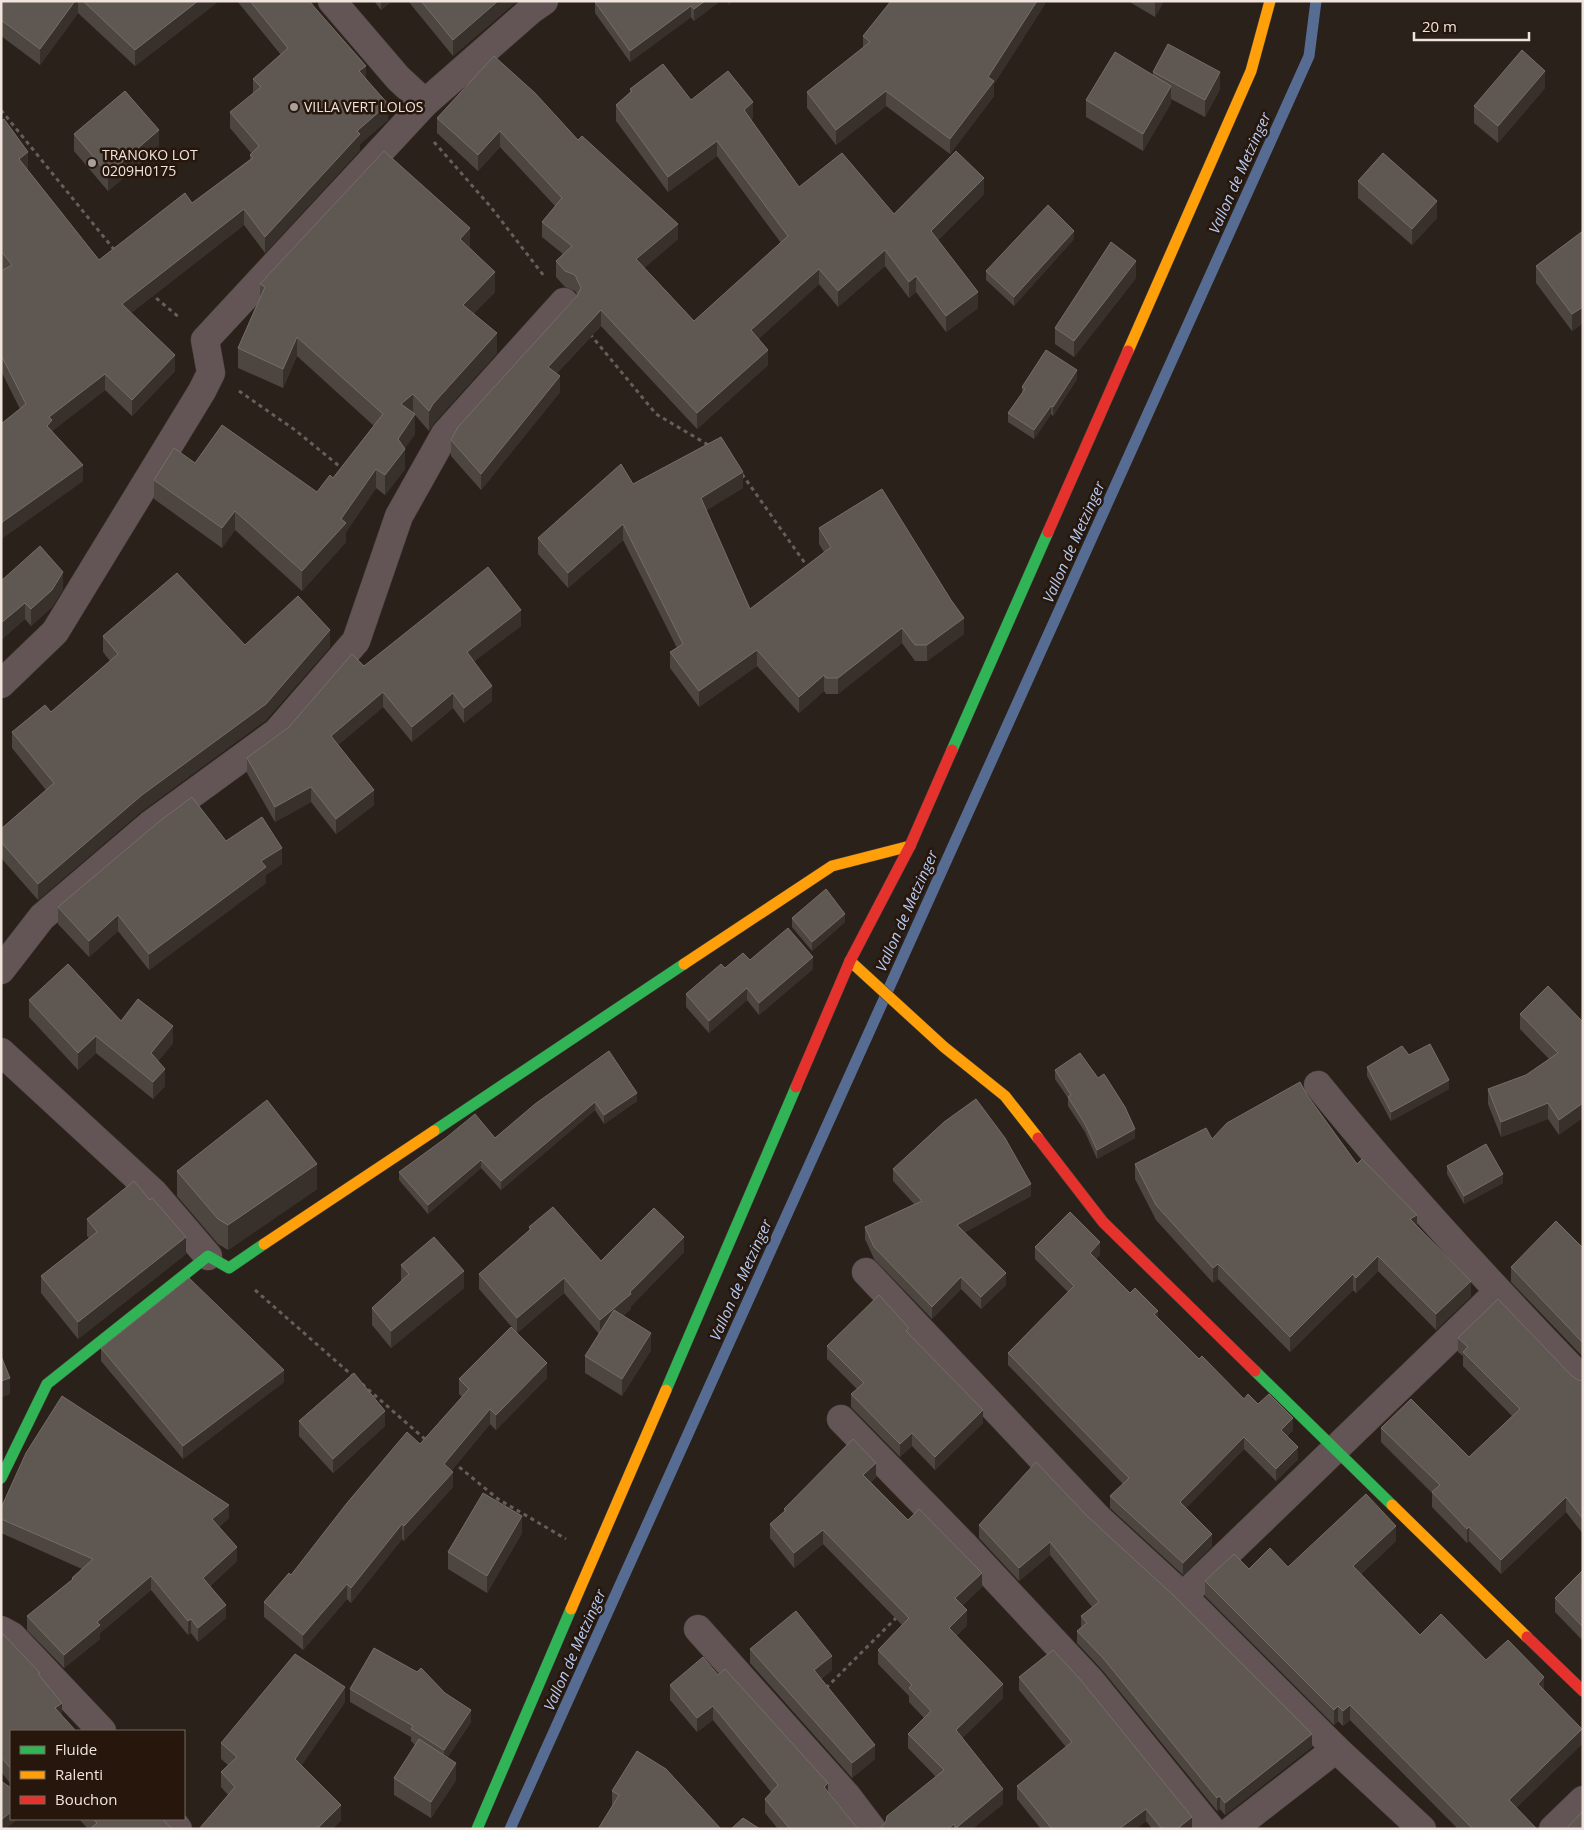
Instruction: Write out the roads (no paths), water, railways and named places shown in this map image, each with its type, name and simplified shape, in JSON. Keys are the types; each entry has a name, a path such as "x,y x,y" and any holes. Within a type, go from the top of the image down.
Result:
{"street":[{"path":"332,1 398,78 418,110"},
{"path":"1,684 55,632 197,400 211,372 205,340 418,110 531,10 544,1"},
{"path":"477,1829 850,962 910,846 1251,71 1270,1"},
{"path":"1,970 42,917 151,824 277,732 356,642 399,516 445,434 564,302"},
{"path":"1,1478 47,1384 218,1262 832,866 910,846"},
{"path":"850,962 944,1047 1006,1096 1103,1222 1583,1691"},
{"path":"1,1052 154,1193 218,1262"},
{"path":"1318,1085 1369,1148 1498,1292 1583,1380"},
{"path":"866,1272 1098,1518 1184,1596 1336,1749 1422,1829"},
{"path":"1184,1596 1498,1292"},
{"path":"841,1419 964,1545 1091,1681 1211,1829"},
{"path":"698,1629 847,1796 872,1829"},
{"path":"1,1630 12,1636 101,1730"},
{"path":"1233,1829 1336,1749"},
{"path":"1553,1829 1583,1800"}],"waterway":[{"name":"Vallon de Metzinger","path":"510,1829 1309,56 1316,1"}],"place":[{"name":"VILLA VERT LOLOS","path":"294,107"},
{"name":"TRANOKO LOT 0209H0175","path":"92,163"}]}
